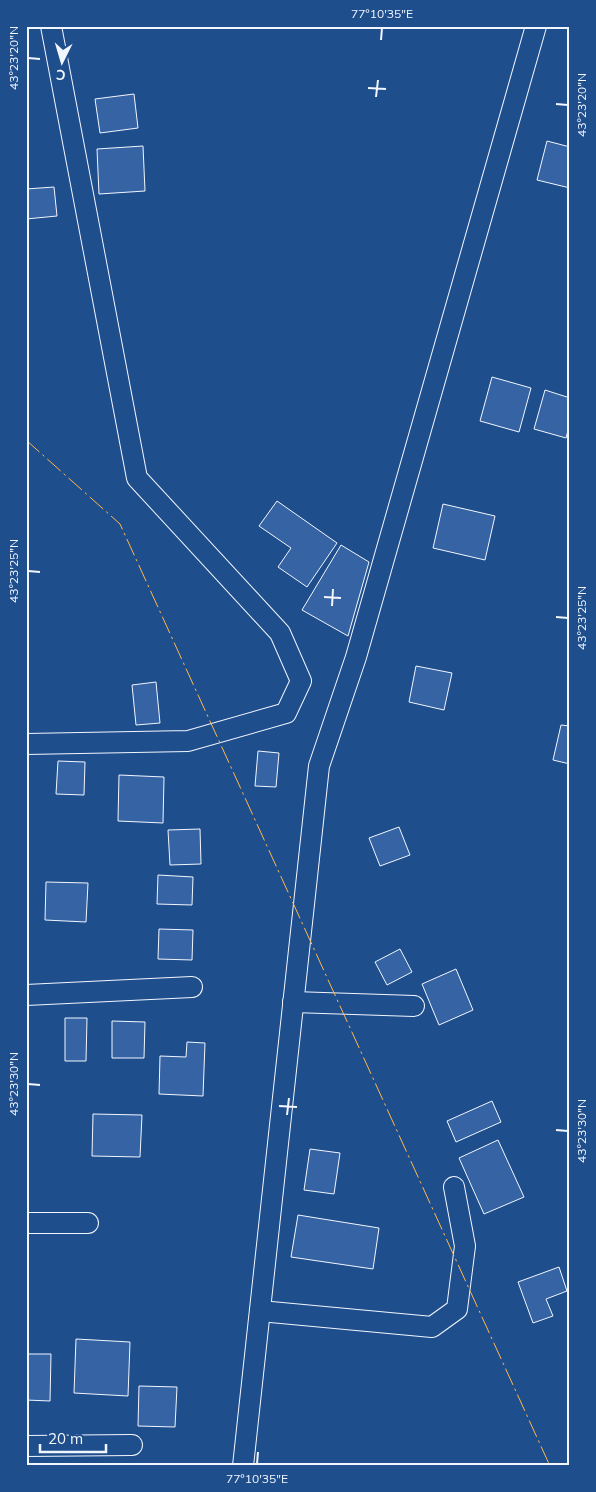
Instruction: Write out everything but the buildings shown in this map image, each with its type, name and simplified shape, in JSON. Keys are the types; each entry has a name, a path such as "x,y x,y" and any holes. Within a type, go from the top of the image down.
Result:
{"street":[{"path":"26,744 188,741 286,713 301,682 280,634 137,478 51,26"},
{"path":"243,1466 319,766 356,657 536,26"},
{"path":"26,995 192,987"},
{"path":"293,1002 414,1006"},
{"path":"260,1311 432,1327 457,1309 465,1246 454,1187"},
{"path":"26,1223 88,1223"},
{"path":"26,1446 132,1445"}],"power":[{"path":"26,440 120,524 550,1466"}]}
